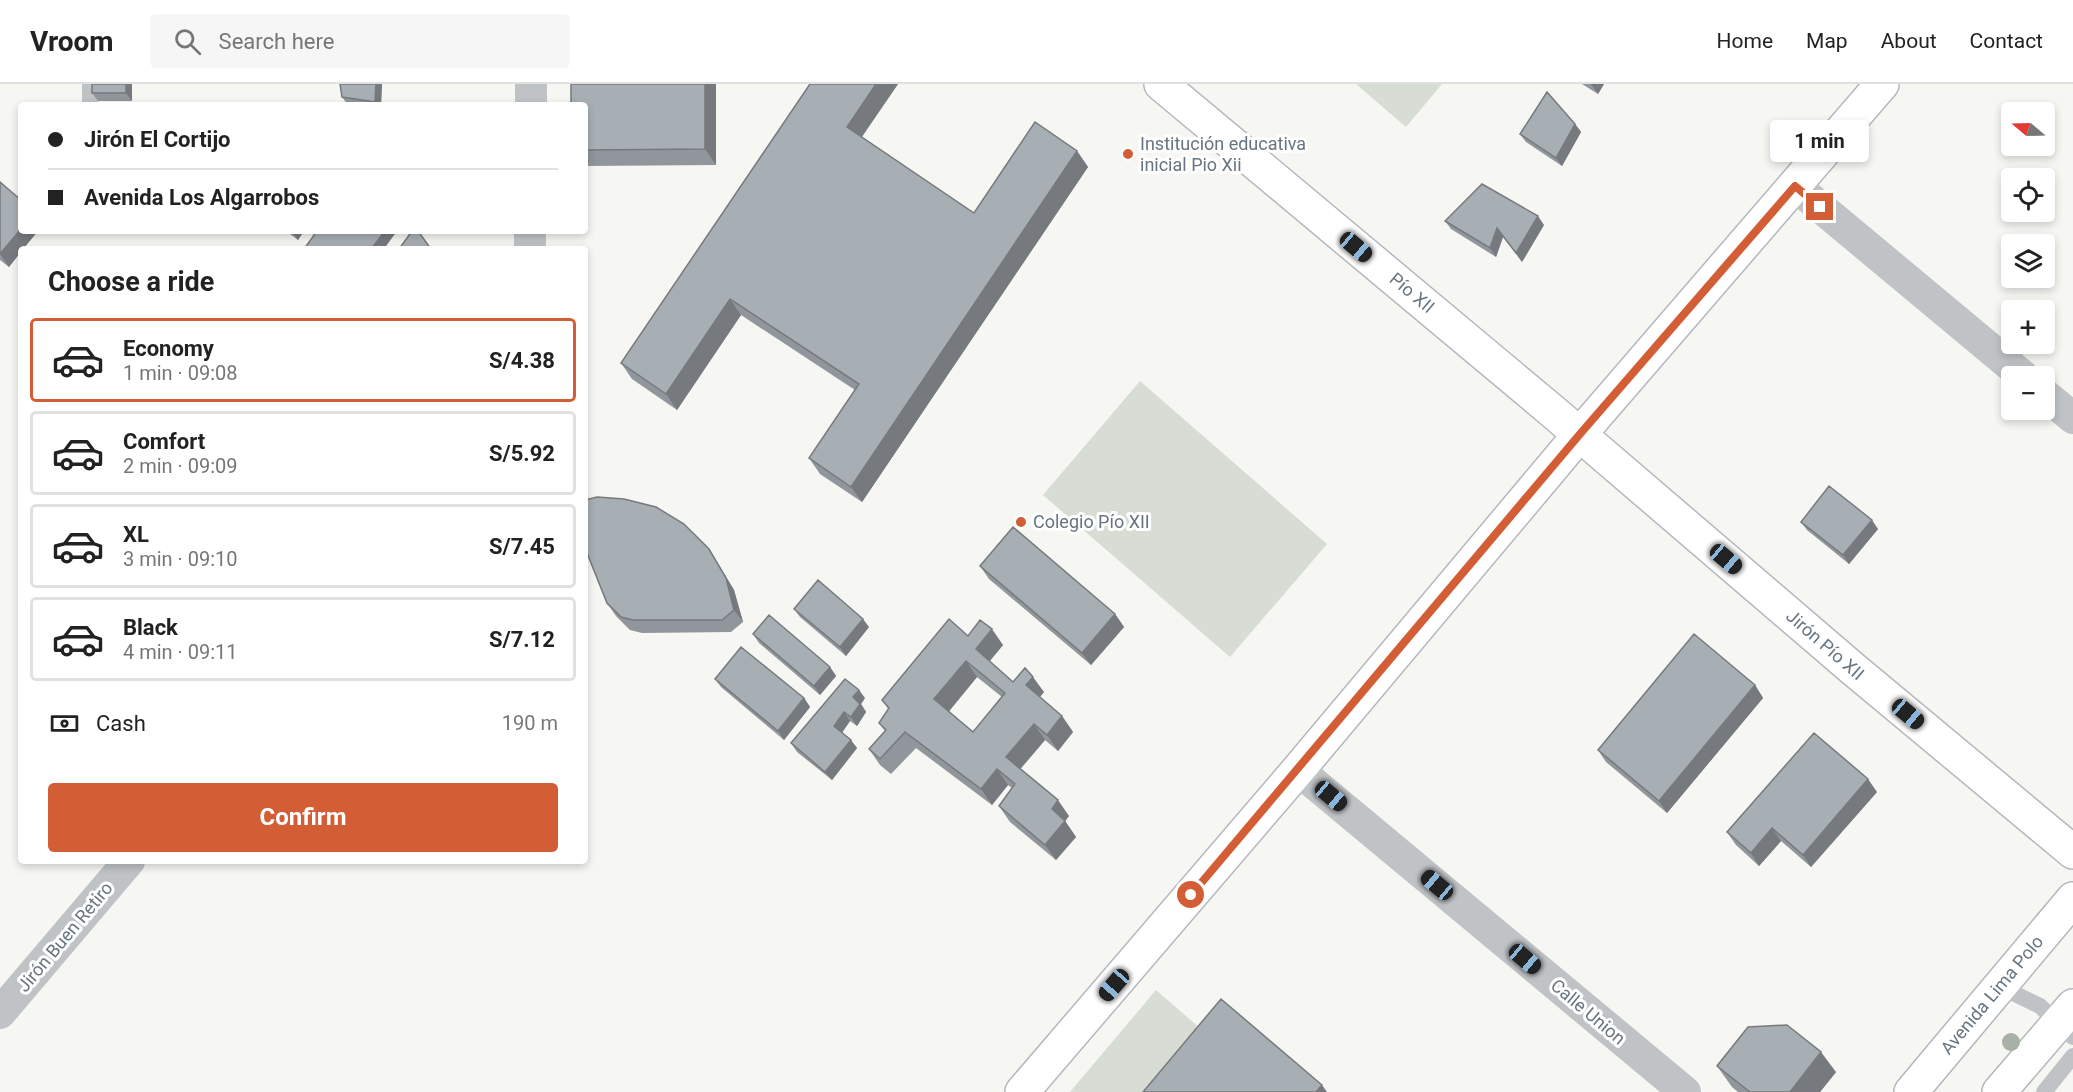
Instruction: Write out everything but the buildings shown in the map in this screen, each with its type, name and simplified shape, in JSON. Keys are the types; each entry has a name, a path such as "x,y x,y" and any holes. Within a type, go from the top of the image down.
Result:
{"street":[{"path":"531,84 531,102"},
{"name":"Pío XII","path":"1161,84 1580,434"},
{"path":"1022,1092 1298,770 1580,434 1882,84"},
{"path":"1795,186 2011,366"},
{"path":"2055,403 2073,418"},
{"name":"Jirón Pío XII","path":"1580,434 1852,668 2073,852"},
{"name":"Calle Union","path":"1298,770 1685,1092"},
{"name":"Jirón Buen Retiro","path":"0,1013 126,864"},
{"name":"Avenida Lima Polo","path":"1911,1092 2073,898"},
{"path":"1999,1092 2068,1022"}],"lane":[{"path":"90,84 90,102"},
{"path":"1999,986 2068,1022"},
{"path":"2044,1092 2073,1056"}],"shaded area":[{"path":"1356,84 1442,84 1406,127"},
{"path":"1140,381 1327,544 1230,657 1043,495"},
{"path":"1156,990 1201,1029 1148,1092 1070,1092"}],"place":[{"name":"Institución educativa inicial Pio Xii","path":"1128,154"},
{"name":"Colegio Pío XII","path":"1021,522"}],"route":[{"path":"1191,895 1580,434 1795,186 1820,207"}]}
